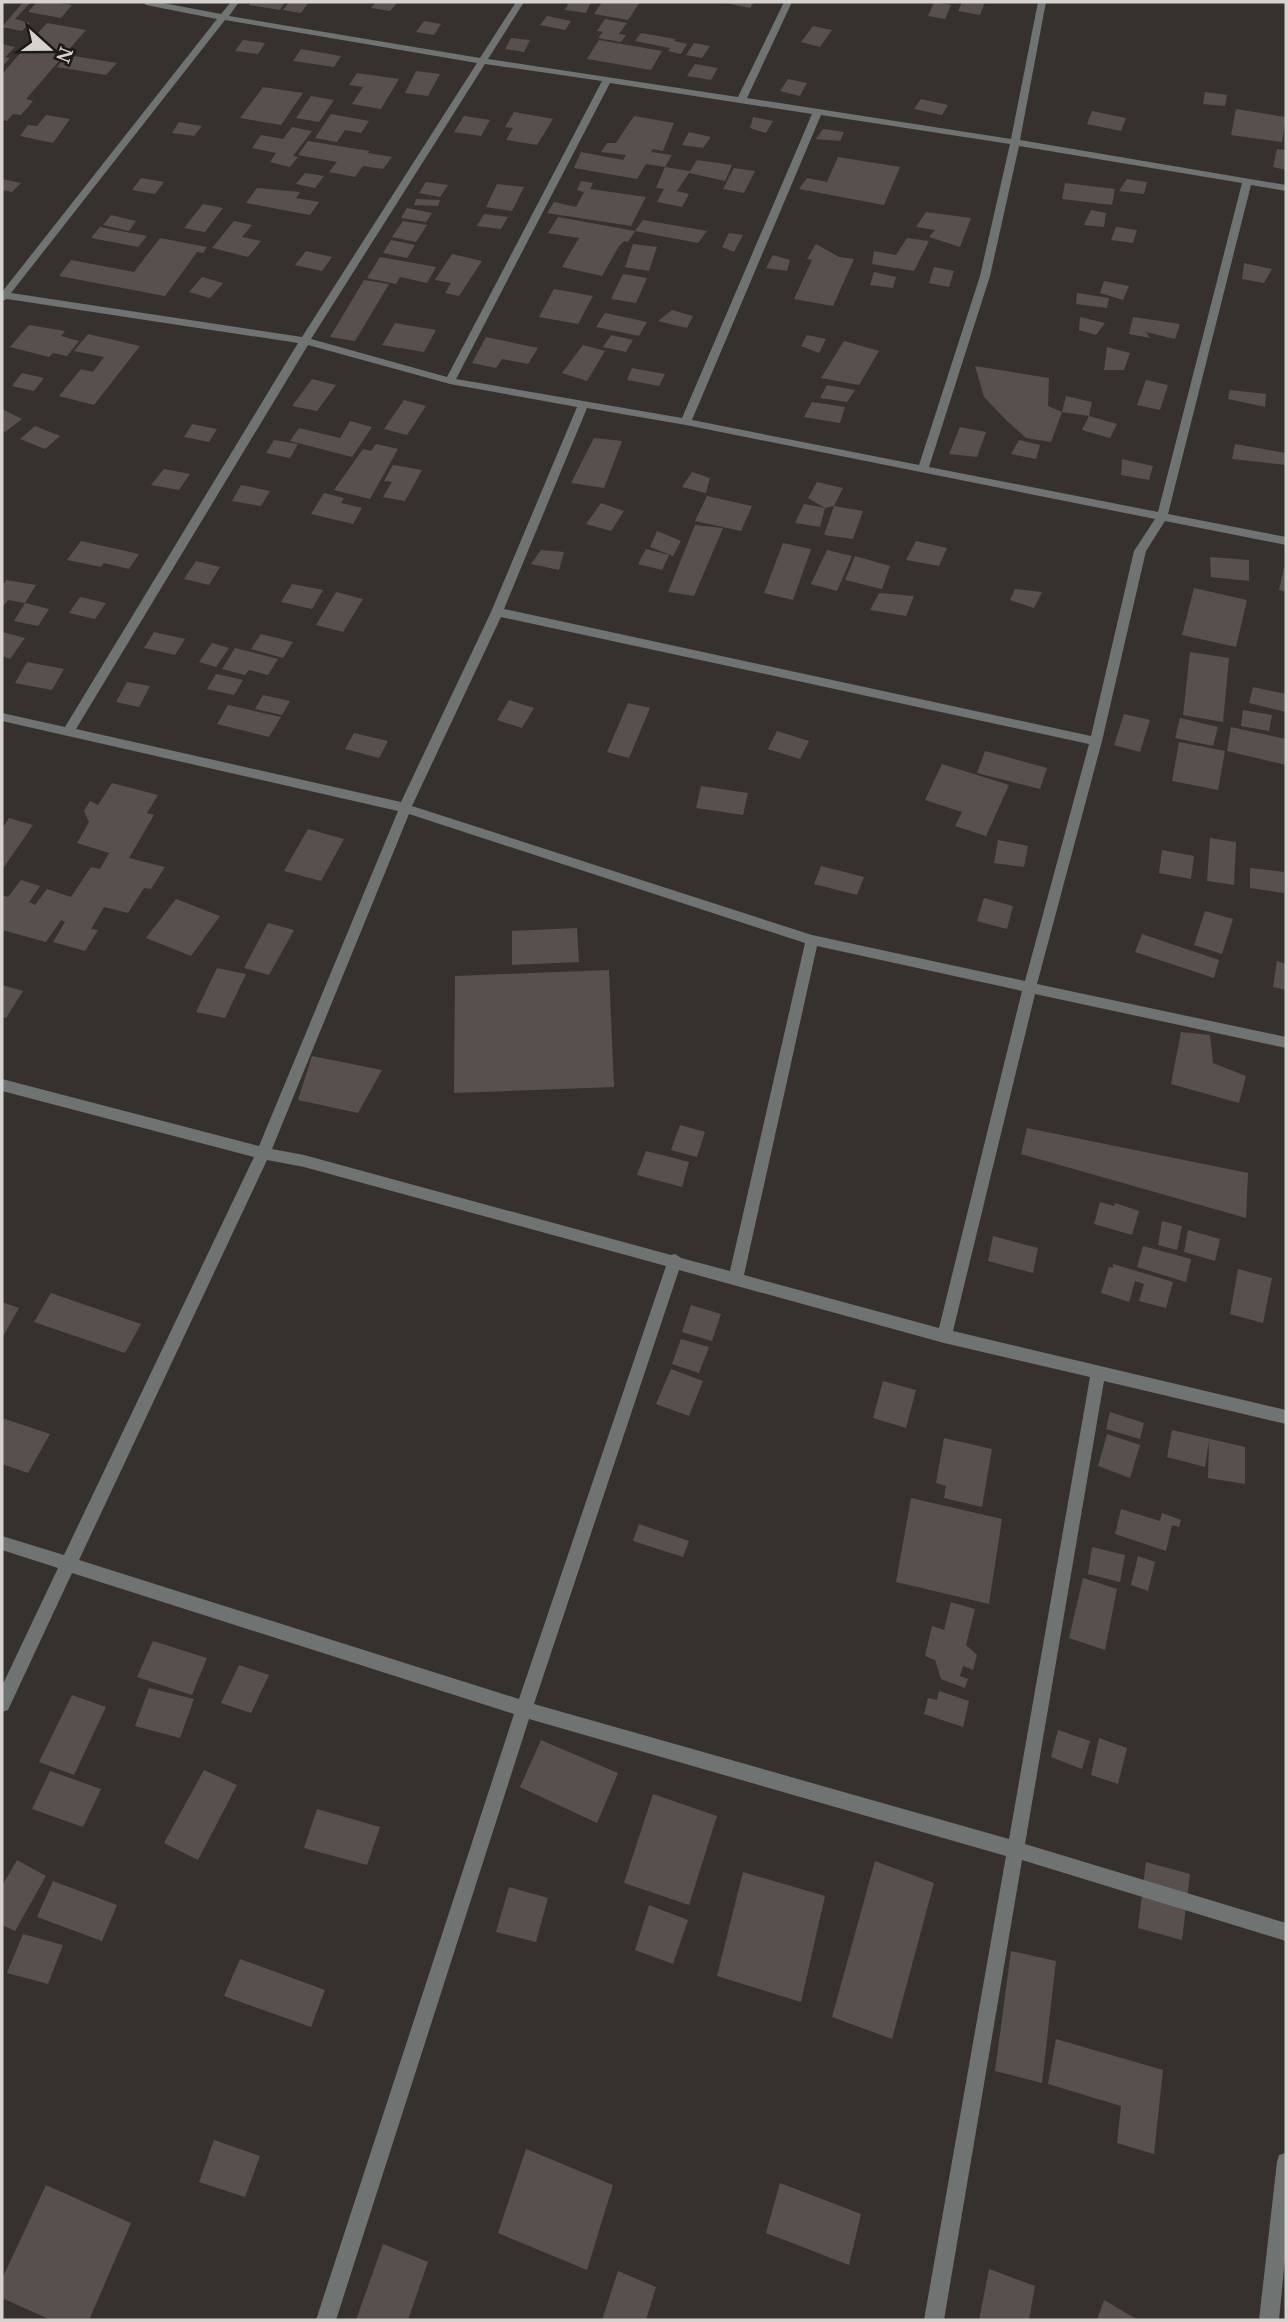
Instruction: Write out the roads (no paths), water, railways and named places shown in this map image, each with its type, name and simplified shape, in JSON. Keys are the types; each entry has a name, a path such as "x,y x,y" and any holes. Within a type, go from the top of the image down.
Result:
{"street":[{"path":"146,2 224,18 483,61 1015,143 1286,188"},
{"path":"2,296 235,2"},
{"path":"69,731 305,341 520,2"},
{"path":"741,100 788,2"},
{"path":"923,470 985,276 1015,143 1042,2"},
{"path":"450,381 607,80"},
{"path":"687,422 817,113"},
{"path":"944,1336 1030,986 1096,741 1140,551 1162,516 1247,181"},
{"path":"2,296 305,341 450,381 687,422 1286,541"},
{"path":"2,1704 263,1153 405,808 497,612 583,406"},
{"path":"497,612 1096,741"},
{"path":"2,717 405,808 812,940 1286,1043"},
{"path":"736,1277 812,940"},
{"path":"2,1085 263,1153 304,1161 675,1260 944,1336 1286,1417"},
{"path":"326,2320 524,1709 675,1260"},
{"path":"934,2320 1098,1372"},
{"path":"2,1543 524,1709 1016,1850 1286,1933"},
{"path":"1269,2320 1286,2162"}]}
